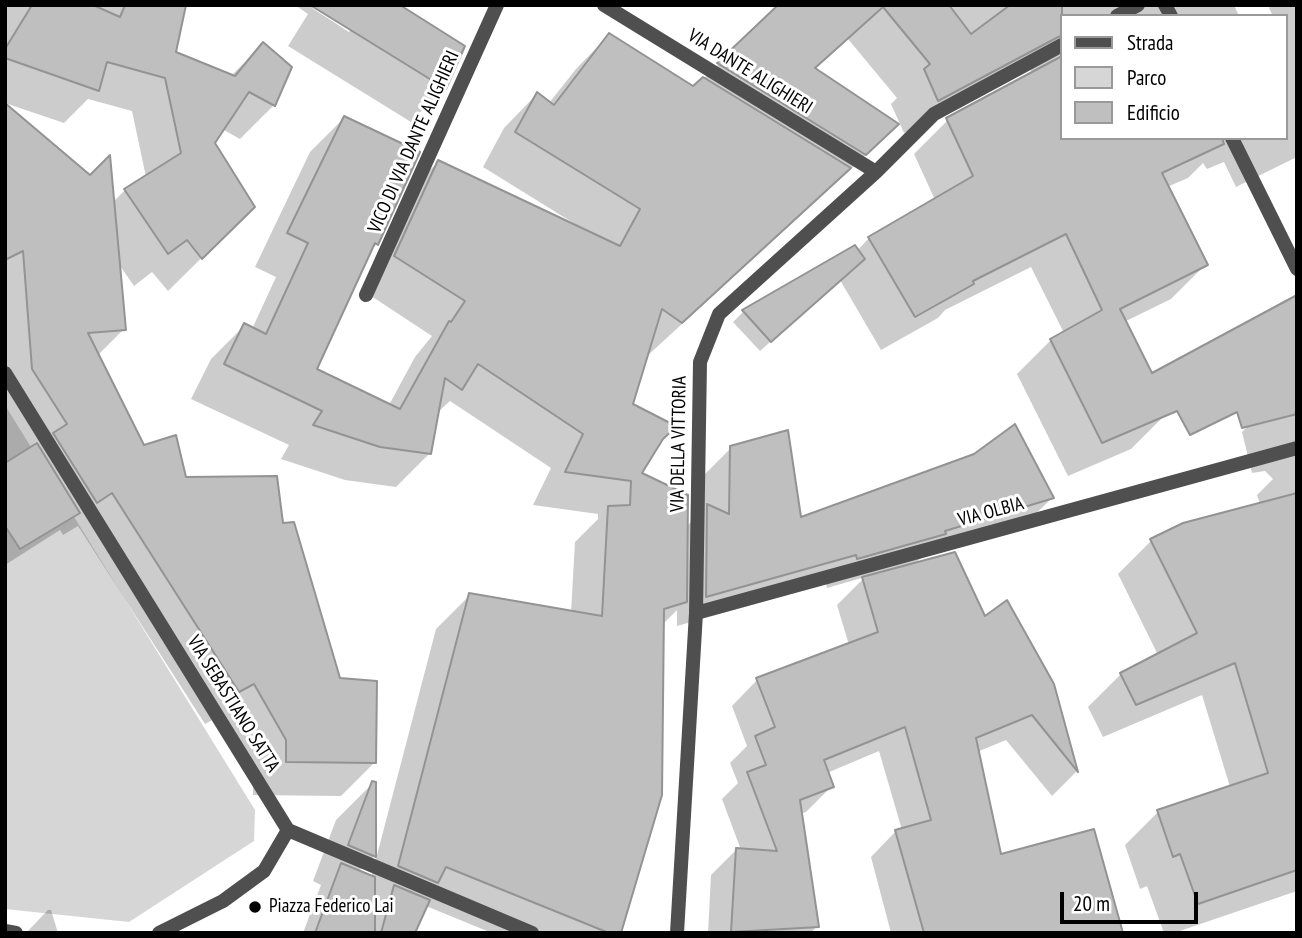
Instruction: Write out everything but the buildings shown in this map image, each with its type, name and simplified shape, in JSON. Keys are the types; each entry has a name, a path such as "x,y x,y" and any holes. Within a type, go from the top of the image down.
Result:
{"street":[{"name":"VICO DI VIA DANTE ALIGHIERI","path":"366,295 497,5"},
{"name":"VIA DANTE ALIGHIERI","path":"604,5 876,172"},
{"path":"1119,14 1138,5"},
{"name":"VIA DELLA VITTORIA","path":"677,933 696,613 700,362 719,314 876,172 934,114 1060,46"},
{"path":"1233,140 1297,269"},
{"name":"VIA SEBASTIANO SATTA","path":"5,373 288,830"},
{"name":"VIA OLBIA","path":"696,613 1297,448"},
{"path":"159,933 223,901 264,871 288,830 532,933"},
{"path":"5,931 16,933"}],"green space":[{"path":"5,405 255,810 254,841 129,922 5,909"}],"place":[{"name":"Piazza Federico Lai","path":"255,907"}]}
